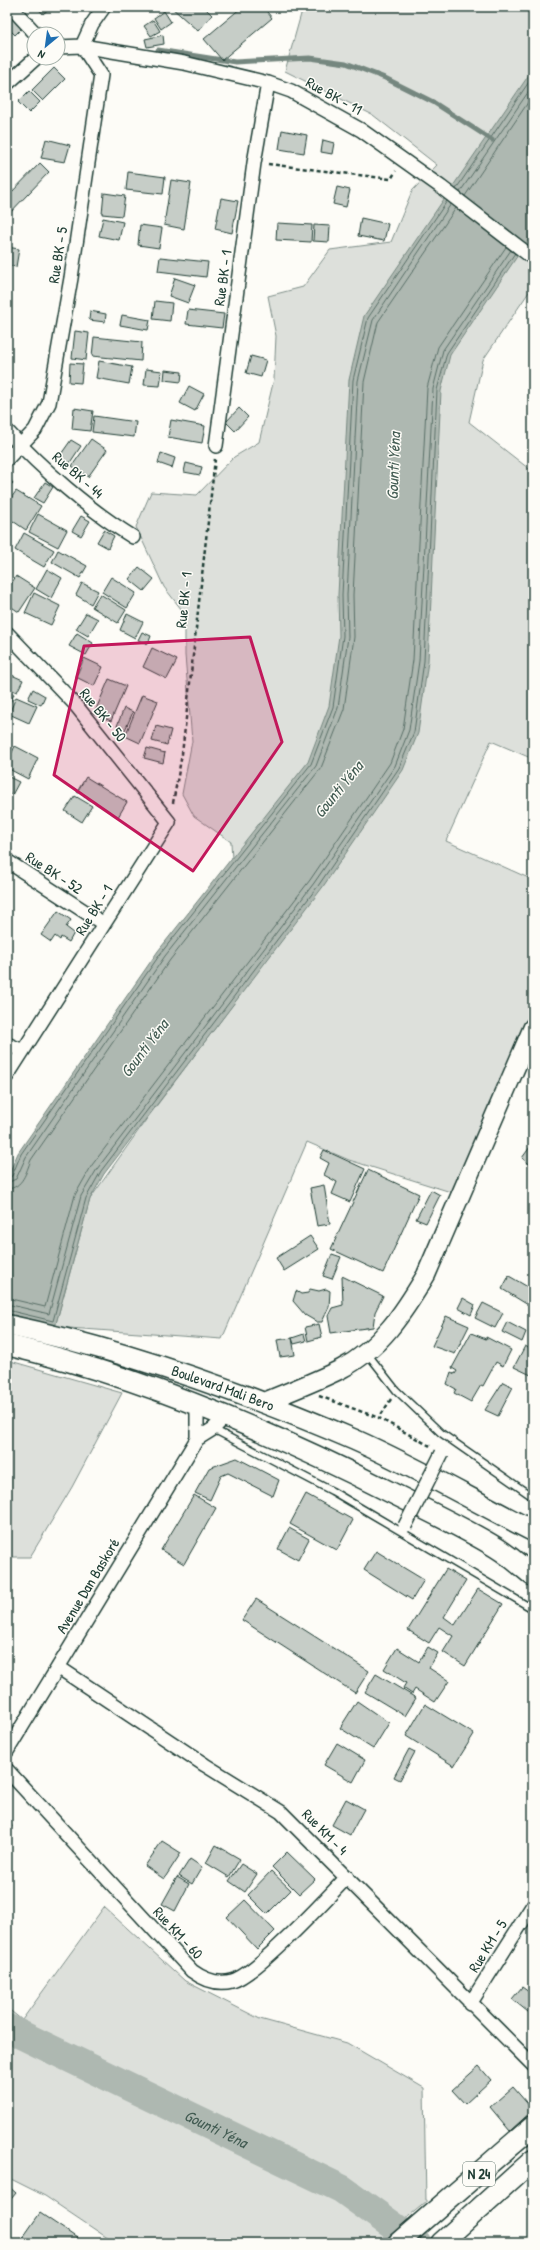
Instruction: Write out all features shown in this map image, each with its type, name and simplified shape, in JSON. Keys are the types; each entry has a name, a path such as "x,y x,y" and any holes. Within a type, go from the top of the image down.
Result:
{"main road":[{"name":"Boulevard Mali Bero","path":"7,1325 29,1340 83,1365 197,1405 220,1423 343,1468 497,1548 533,1576"},
{"name":"Boulevard Mali Bero","path":"7,1345 29,1340 152,1365 262,1403 356,1441 533,1531"},
{"path":"514,1521 533,1534"},
{"path":"497,1548 533,1568"},
{"name":"N 24","path":"398,2243 533,2126"},
{"name":"N 24","path":"442,2243 533,2160"}],"street":[{"path":"11,7 29,26"},
{"path":"82,46 92,24 104,7"},
{"name":"Rue BK - 11","path":"66,47 82,46 184,63 268,83 291,91 341,117 441,188 530,256"},
{"name":"Rue BK - 5","path":"7,459 36,430 49,403 71,278 101,75 82,46"},
{"path":"7,84 27,66"},
{"name":"Rue BK - 1","path":"216,446 254,162 268,83"},
{"name":"Rue BK - 44","path":"7,432 104,519 133,537"},
{"name":"Rue BK - 50","path":"7,633 74,703 169,822"},
{"name":"Rue BK - 1","path":"7,1076 169,822"},
{"name":"Rue BK - 52","path":"7,861 104,924"},
{"path":"262,1403 303,1384 342,1369 366,1352 388,1332 405,1311 426,1275 533,1027"},
{"path":"7,1044 23,1050"},
{"path":"197,1405 197,1438"},
{"path":"197,1438 220,1423"},
{"name":"Avenue Dan Baskoré","path":"7,1751 197,1438"},
{"path":"405,1526 442,1453"},
{"name":"Rue KM - 4","path":"58,1667 205,1765 281,1812 347,1877 470,2004 533,2065"},
{"name":"Rue KM - 60","path":"7,1770 192,1971 201,1978 213,1981 231,1981 241,1977 276,1948 347,1877"},
{"name":"Rue KM - 5","path":"470,2004 533,1904"}],"lane":[{"path":"366,1352 396,1390 450,1441 533,1497"},
{"path":"220,1423 332,1491 533,1609"}],"path":[{"path":"291,7 292,14"},
{"path":"254,162 392,179 402,160"},
{"name":"Rue BK - 1","path":"169,822 182,754 216,446"},
{"path":"303,1384 322,1398 379,1418 442,1453"},
{"path":"379,1418 396,1390"}],"highlighted area":[{"path":"250,637 282,742 193,871 54,775 84,646"}],"shaded area":[{"path":"303,7 533,7 533,286 483,360 469,422 533,472 533,759 491,741 446,841 533,880 533,1010 454,1193 349,1160 307,1142 222,1339 55,1327 90,1199 148,1117 240,995 231,842 194,816 182,794 192,741 185,655 185,614 164,587 136,527 151,492 197,495 234,457 259,442 274,379 276,336 268,296 303,287 330,250 391,242 412,191 437,165 373,115 285,71"},
{"path":"7,1360 122,1393 72,1487 30,1557 7,1557"},
{"path":"104,1907 185,1981 260,2019 347,2043 424,2088 426,2202 376,2243 115,2243 45,2196 7,2177 7,2008 22,2020"}],"water":[{"path":"533,69 533,233 450,355 441,391 428,661 418,733 403,770 322,888 104,1174 90,1199 55,1327 7,1313 7,1178 18,1153 158,951 308,762 329,706 339,636 338,595 349,380 364,316"}],"building":[{"path":"37,7 51,7 43,14"},
{"path":"171,7 204,7 212,15 198,31"},
{"path":"242,7 263,7 272,18 222,60 204,39"},
{"path":"7,10 23,27 15,35 7,27"},
{"path":"164,11 171,22 161,29 154,18"},
{"path":"153,20 160,31 151,36 144,26"},
{"path":"163,35 164,44 147,47 145,39"},
{"path":"54,68 65,79 43,101 32,90"},
{"path":"29,91 40,102 29,113 18,102"},
{"path":"282,130 307,135 304,153 279,149"},
{"path":"46,139 70,145 65,162 41,158"},
{"path":"323,140 334,143 332,154 321,152"},
{"path":"40,163 49,172 7,216 7,197"},
{"path":"128,172 165,177 163,194 126,190"},
{"path":"171,180 191,183 184,229 164,225"},
{"path":"337,187 350,190 346,207 333,204"},
{"path":"104,193 125,196 122,216 102,214"},
{"path":"221,198 238,201 232,233 215,229"},
{"path":"103,218 123,222 119,240 99,236"},
{"path":"361,218 388,224 384,241 358,236"},
{"path":"277,223 312,225 311,242 276,240"},
{"path":"140,225 162,228 159,248 138,245"},
{"path":"314,225 330,226 329,242 313,241"},
{"path":"7,247 19,249 16,267 7,265"},
{"path":"160,257 208,262 206,277 158,271"},
{"path":"175,278 195,285 188,303 169,296"},
{"path":"155,301 172,303 170,321 153,319"},
{"path":"188,310 224,314 222,328 186,324"},
{"path":"90,311 106,314 105,322 89,320"},
{"path":"122,315 150,320 148,330 120,325"},
{"path":"75,331 89,333 86,360 72,358"},
{"path":"94,337 142,342 141,361 92,356"},
{"path":"251,356 266,360 261,377 246,373"},
{"path":"99,361 132,367 129,384 96,378"},
{"path":"70,363 83,364 81,383 69,382"},
{"path":"146,369 162,371 160,386 144,385"},
{"path":"165,370 182,372 181,382 164,380"},
{"path":"189,386 204,394 195,411 180,403"},
{"path":"74,408 93,411 90,431 72,429"},
{"path":"239,408 248,417 235,431 226,422"},
{"path":"94,416 136,422 134,437 92,432"},
{"path":"171,420 205,426 202,443 168,437"},
{"path":"91,439 107,450 88,477 72,466"},
{"path":"71,440 81,446 69,464 59,457"},
{"path":"161,453 175,458 172,468 158,463"},
{"path":"186,463 202,467 200,475 184,472"},
{"path":"7,476 13,483 7,488"},
{"path":"45,482 53,487 43,503 34,498"},
{"path":"16,491 41,506 26,530 7,517 7,504"},
{"path":"38,514 67,530 58,547 29,532"},
{"path":"81,516 90,521 81,536 72,531"},
{"path":"104,530 114,536 108,548 97,542"},
{"path":"24,533 54,550 44,567 15,550"},
{"path":"58,550 87,566 80,578 52,562"},
{"path":"139,567 154,579 144,591 129,579"},
{"path":"47,569 62,578 51,598 36,589"},
{"path":"16,576 35,588 19,612 7,604 7,591"},
{"path":"111,577 136,593 127,608 102,592"},
{"path":"82,583 98,591 91,604 76,595"},
{"path":"34,593 60,606 51,625 25,613"},
{"path":"100,594 126,610 118,623 92,607"},
{"path":"86,613 98,619 88,636 76,629"},
{"path":"127,614 143,622 135,638 120,630"},
{"path":"142,632 151,636 148,644 138,640"},
{"path":"77,633 93,643 86,655 69,646"},
{"path":"152,648 177,660 167,679 143,667"},
{"path":"84,658 103,667 94,686 76,677"},
{"path":"7,673 23,680 17,692 7,688"},
{"path":"109,679 126,686 111,721 94,714"},
{"path":"33,689 45,696 41,705 28,699"},
{"path":"7,691 14,694 7,710"},
{"path":"142,695 158,701 140,743 125,736"},
{"path":"16,697 37,706 29,723 9,714"},
{"path":"124,708 133,712 125,730 117,726"},
{"path":"156,726 171,730 167,745 152,741"},
{"path":"15,746 38,758 28,779 7,768 7,763"},
{"path":"147,748 165,753 163,763 144,758"},
{"path":"7,776 19,782 12,795 7,792"},
{"path":"86,777 127,802 118,817 77,792"},
{"path":"75,796 92,806 82,822 65,811"},
{"path":"58,911 71,920 66,927 74,933 69,942 61,937 60,940 55,936 51,942 41,935"},
{"path":"530,1147 533,1149 533,1167 522,1158"},
{"path":"324,1150 365,1169 350,1202 332,1194 337,1182 324,1175 329,1163 320,1158"},
{"path":"368,1170 419,1194 383,1273 331,1249"},
{"path":"324,1185 330,1224 317,1226 310,1188"},
{"path":"431,1190 440,1195 426,1223 416,1219"},
{"path":"310,1236 319,1249 284,1271 276,1258"},
{"path":"332,1254 341,1257 332,1279 323,1276"},
{"path":"342,1276 383,1296 375,1312 373,1327 331,1333 328,1316 332,1308 343,1305"},
{"path":"509,1276 533,1290 533,1308 502,1289"},
{"path":"310,1289 319,1291 326,1289 330,1291 329,1307 322,1322 317,1322 305,1315 293,1301 296,1291 301,1294 308,1293"},
{"path":"463,1298 475,1305 471,1315 458,1308"},
{"path":"483,1303 503,1313 495,1328 475,1318"},
{"path":"446,1316 469,1326 455,1354 432,1346"},
{"path":"507,1322 526,1332 522,1342 502,1332"},
{"path":"319,1324 322,1337 308,1341 305,1327"},
{"path":"471,1333 486,1339 486,1337 511,1350 503,1366 496,1362 483,1386 481,1385 471,1402 454,1393 456,1389 447,1384 451,1372 455,1374 457,1371 452,1368"},
{"path":"304,1334 306,1341 294,1344 292,1338"},
{"path":"292,1338 295,1355 280,1357 277,1340"},
{"path":"525,1346 533,1350 533,1376 514,1367"},
{"path":"503,1382 513,1387 498,1416 485,1410"},
{"path":"237,1458 279,1480 273,1496 228,1473 221,1476 210,1500 195,1493 209,1468"},
{"path":"306,1494 353,1520 337,1550 290,1524"},
{"path":"194,1495 216,1508 184,1564 161,1550"},
{"path":"289,1528 309,1539 298,1560 278,1549"},
{"path":"376,1551 424,1580 412,1600 364,1570"},
{"path":"446,1569 466,1581 444,1617 455,1625 478,1589 503,1604 465,1666 443,1652 453,1636 439,1627 429,1643 408,1630"},
{"path":"256,1599 369,1671 355,1693 242,1620"},
{"path":"428,1647 438,1653 429,1668 449,1681 435,1702 415,1689 412,1694 403,1688 406,1683 384,1669 397,1648 419,1662"},
{"path":"376,1674 416,1698 405,1716 365,1692"},
{"path":"357,1701 389,1723 373,1749 340,1728"},
{"path":"425,1704 474,1734 454,1766 406,1736"},
{"path":"337,1743 365,1760 353,1782 324,1765"},
{"path":"409,1749 415,1752 400,1780 394,1777"},
{"path":"346,1799 364,1809 350,1835 332,1825"},
{"path":"7,1822 12,1826 7,1834"},
{"path":"162,1841 181,1853 164,1879 145,1866"},
{"path":"216,1845 240,1859 229,1877 206,1863"},
{"path":"287,1852 315,1879 299,1894 272,1867"},
{"path":"190,1859 202,1867 192,1884 179,1876"},
{"path":"241,1864 257,1874 245,1892 229,1881"},
{"path":"271,1871 291,1890 267,1914 248,1895"},
{"path":"177,1877 189,1884 175,1911 162,1904"},
{"path":"245,1900 275,1931 257,1949 227,1917"},
{"path":"522,1987 533,1995 533,2016 512,1999"},
{"path":"479,2066 491,2080 465,2104 452,2090"},
{"path":"513,2087 533,2110 510,2131 490,2107"},
{"path":"7,2185 16,2193 7,2204"},
{"path":"40,2213 80,2240 78,2243 19,2243"}],"waterway":[{"path":"158,50 235,62 310,58 346,63 385,78 433,102 492,140"},
{"name":"Gounti Yéna","path":"7,2028 342,2189 417,2243"}]}
